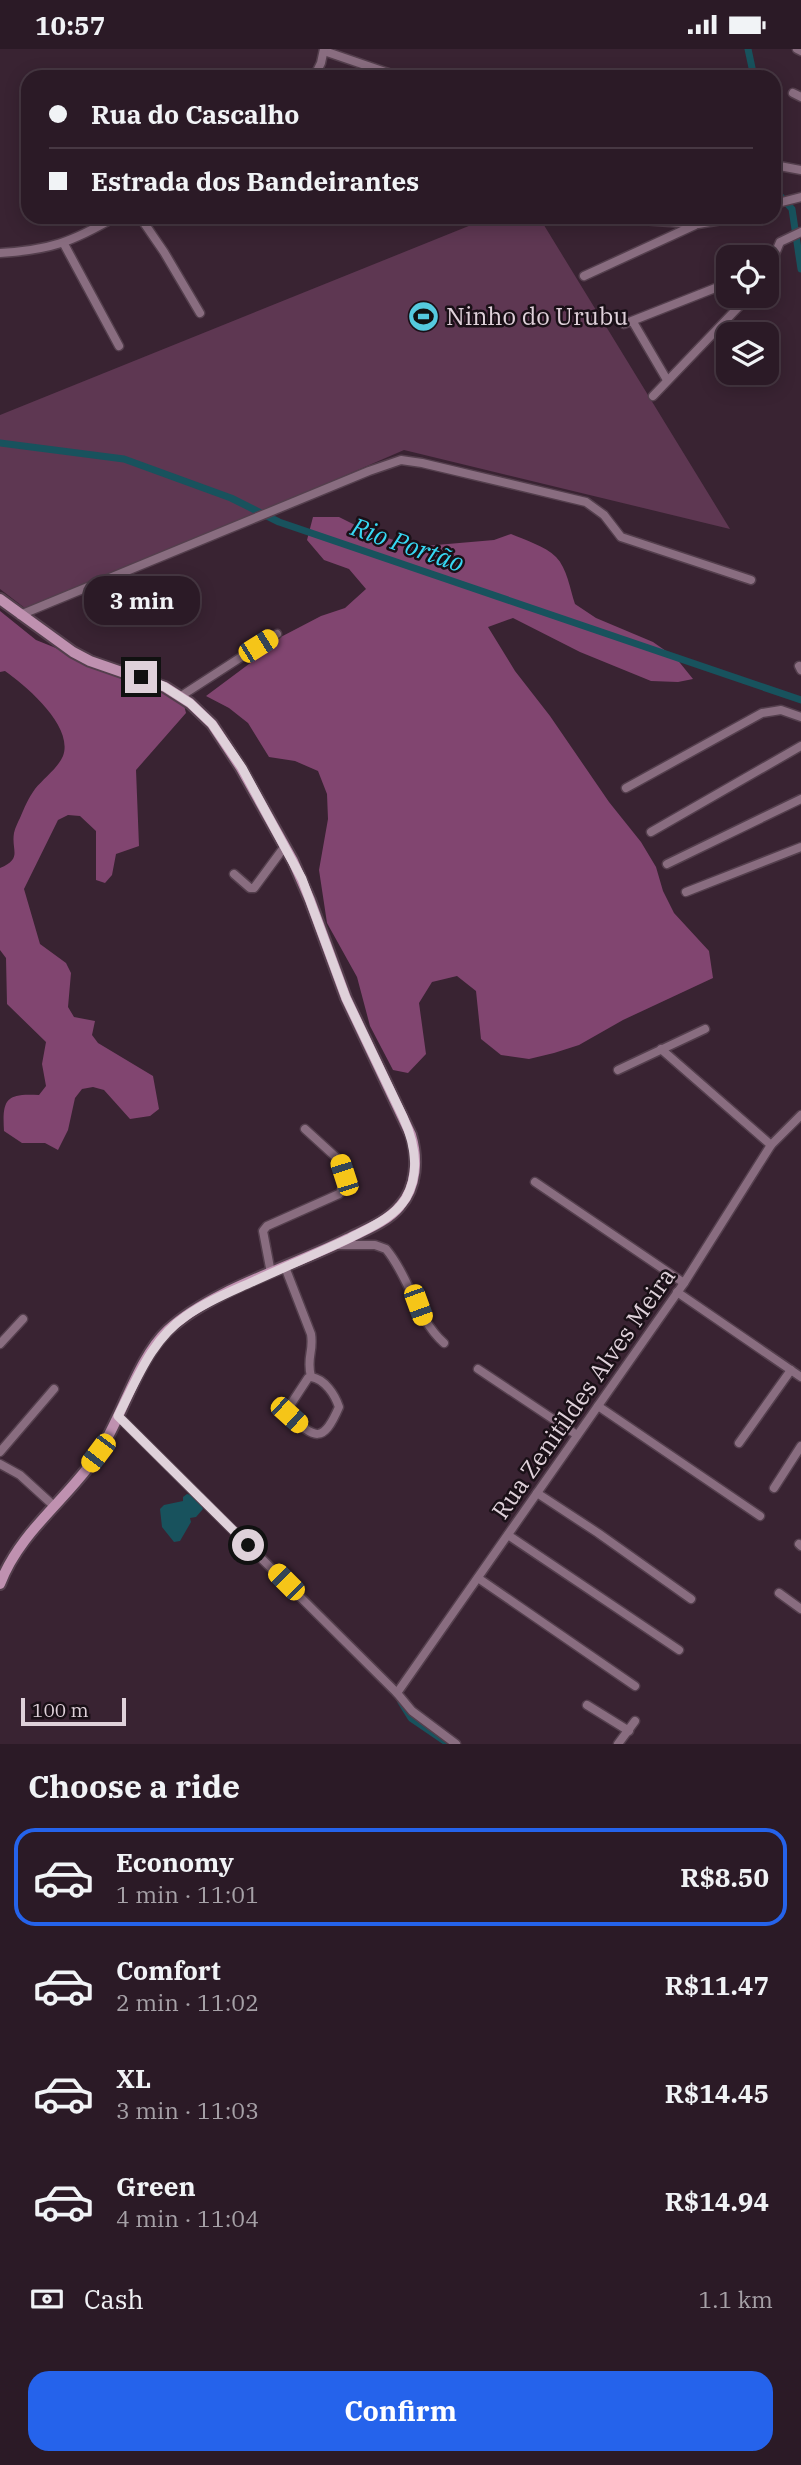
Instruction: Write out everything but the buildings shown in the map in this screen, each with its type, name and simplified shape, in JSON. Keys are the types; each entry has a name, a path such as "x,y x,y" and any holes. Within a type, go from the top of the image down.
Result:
{"main road":[{"path":"0,599 73,652 90,661 141,677 181,697 201,713 222,737 285,846 310,900 346,998 406,1123 416,1154 411,1187 400,1206 375,1225 210,1301 167,1331 151,1351 98,1453 20,1544 0,1584"}],"street":[{"path":"317,70 324,50 380,70"},
{"path":"781,167 801,170"},
{"path":"781,202 798,197"},
{"path":"0,253 31,251 64,244 102,224"},
{"path":"145,224 200,313"},
{"path":"584,276 696,224"},
{"path":"778,245 786,237 801,232"},
{"path":"64,244 119,347"},
{"path":"667,380 629,323 716,288"},
{"path":"653,396 736,308"},
{"path":"20,615 401,460 586,502 604,515 621,537 751,580"},
{"path":"181,697 277,634"},
{"path":"626,787 762,713 781,710 801,717"},
{"path":"652,832 801,746"},
{"path":"667,863 801,799"},
{"path":"234,874 250,888 255,886 285,846"},
{"path":"686,892 801,847"},
{"path":"618,1070 705,1029"},
{"path":"661,1049 771,1145"},
{"name":"Rua Zenitildes Alves Meira","path":"397,1693 684,1283 771,1145 801,1115"},
{"path":"271,1273 263,1231 267,1226 339,1194 345,1186 339,1160 305,1129"},
{"path":"535,1182 684,1283"},
{"path":"335,1245 375,1245 387,1249 412,1292 427,1326 444,1343"},
{"path":"285,1267 311,1334 313,1344 308,1360 312,1377"},
{"path":"677,1292 801,1377"},
{"path":"0,1344 23,1319"},
{"path":"478,1369 578,1435"},
{"path":"739,1443 791,1370"},
{"path":"312,1377 325,1384 339,1407 323,1433 317,1436 310,1434 288,1412 308,1378 312,1377"},
{"path":"0,1452 54,1389"},
{"path":"598,1406 760,1516"},
{"path":"118,1416 412,1711 456,1744"},
{"path":"774,1488 801,1446"},
{"path":"0,1464 20,1475 54,1506"},
{"path":"537,1493 691,1599"},
{"path":"508,1535 679,1650"},
{"path":"478,1578 635,1686"},
{"path":"779,1593 801,1609"},
{"path":"587,1705 629,1731"},
{"path":"618,1744 635,1721"}],"shaded area":[{"name":"Ninho do Urubu","path":"474,224 543,224 730,529 404,450 30,612 0,589 0,415"},
{"path":"313,517 339,517 363,529 413,547 494,540 511,534 541,546 556,557 566,573 575,604 596,618 653,642 676,658 693,679 678,682 651,681 580,652 513,618 488,627 515,671 641,842 656,867 663,891 674,913 709,951 713,978 623,1020 579,1045 529,1059 501,1055 481,1039 476,991 457,976 432,982 419,1003 426,1054 408,1073 393,1070 370,1026 357,977 327,923 319,870 328,819 327,794 318,771 295,761 269,757 248,723 229,708 206,696 257,658 275,640 321,616 345,608 366,589 349,569 324,560 307,540"},
{"path":"0,611 36,640 183,701 186,713 136,770 139,846 116,854 112,875 105,883 96,880 96,831 80,816 68,815 58,820 24,889 40,944 66,963 71,973 68,1007 74,1017 95,1021 92,1035 98,1043 153,1076 159,1109 150,1116 130,1119 104,1090 93,1087 82,1089 75,1098 68,1130 58,1150 45,1143 22,1143 4,1131 4,1112 8,1100 19,1095 39,1095 46,1086 42,1064 46,1042 7,1004 6,958 0,950 0,868 14,857 14,833 23,810 35,789 61,760 65,744 62,732 46,708 14,678 5,671 0,672"}],"water":[{"path":"187,1494 197,1499 203,1509 196,1517 190,1518 191,1522 180,1541 174,1542 162,1527 160,1509 164,1505 183,1501"}],"waterway":[{"path":"748,49 752,70"},
{"path":"781,197 792,209 801,269"},
{"name":"Rio Portão","path":"0,443 124,459 231,498 279,522 801,700"},
{"path":"401,1702 411,1718 449,1744"}],"place":[{"name":"Ninho do Urubu","path":"423,316"}],"route":[{"path":"141,677 165,687 190,703 212,724 242,768 302,879 346,998 403,1117 416,1154 411,1187 406,1198 393,1213 335,1245 210,1301 167,1331 151,1351 118,1416 248,1545"}]}
